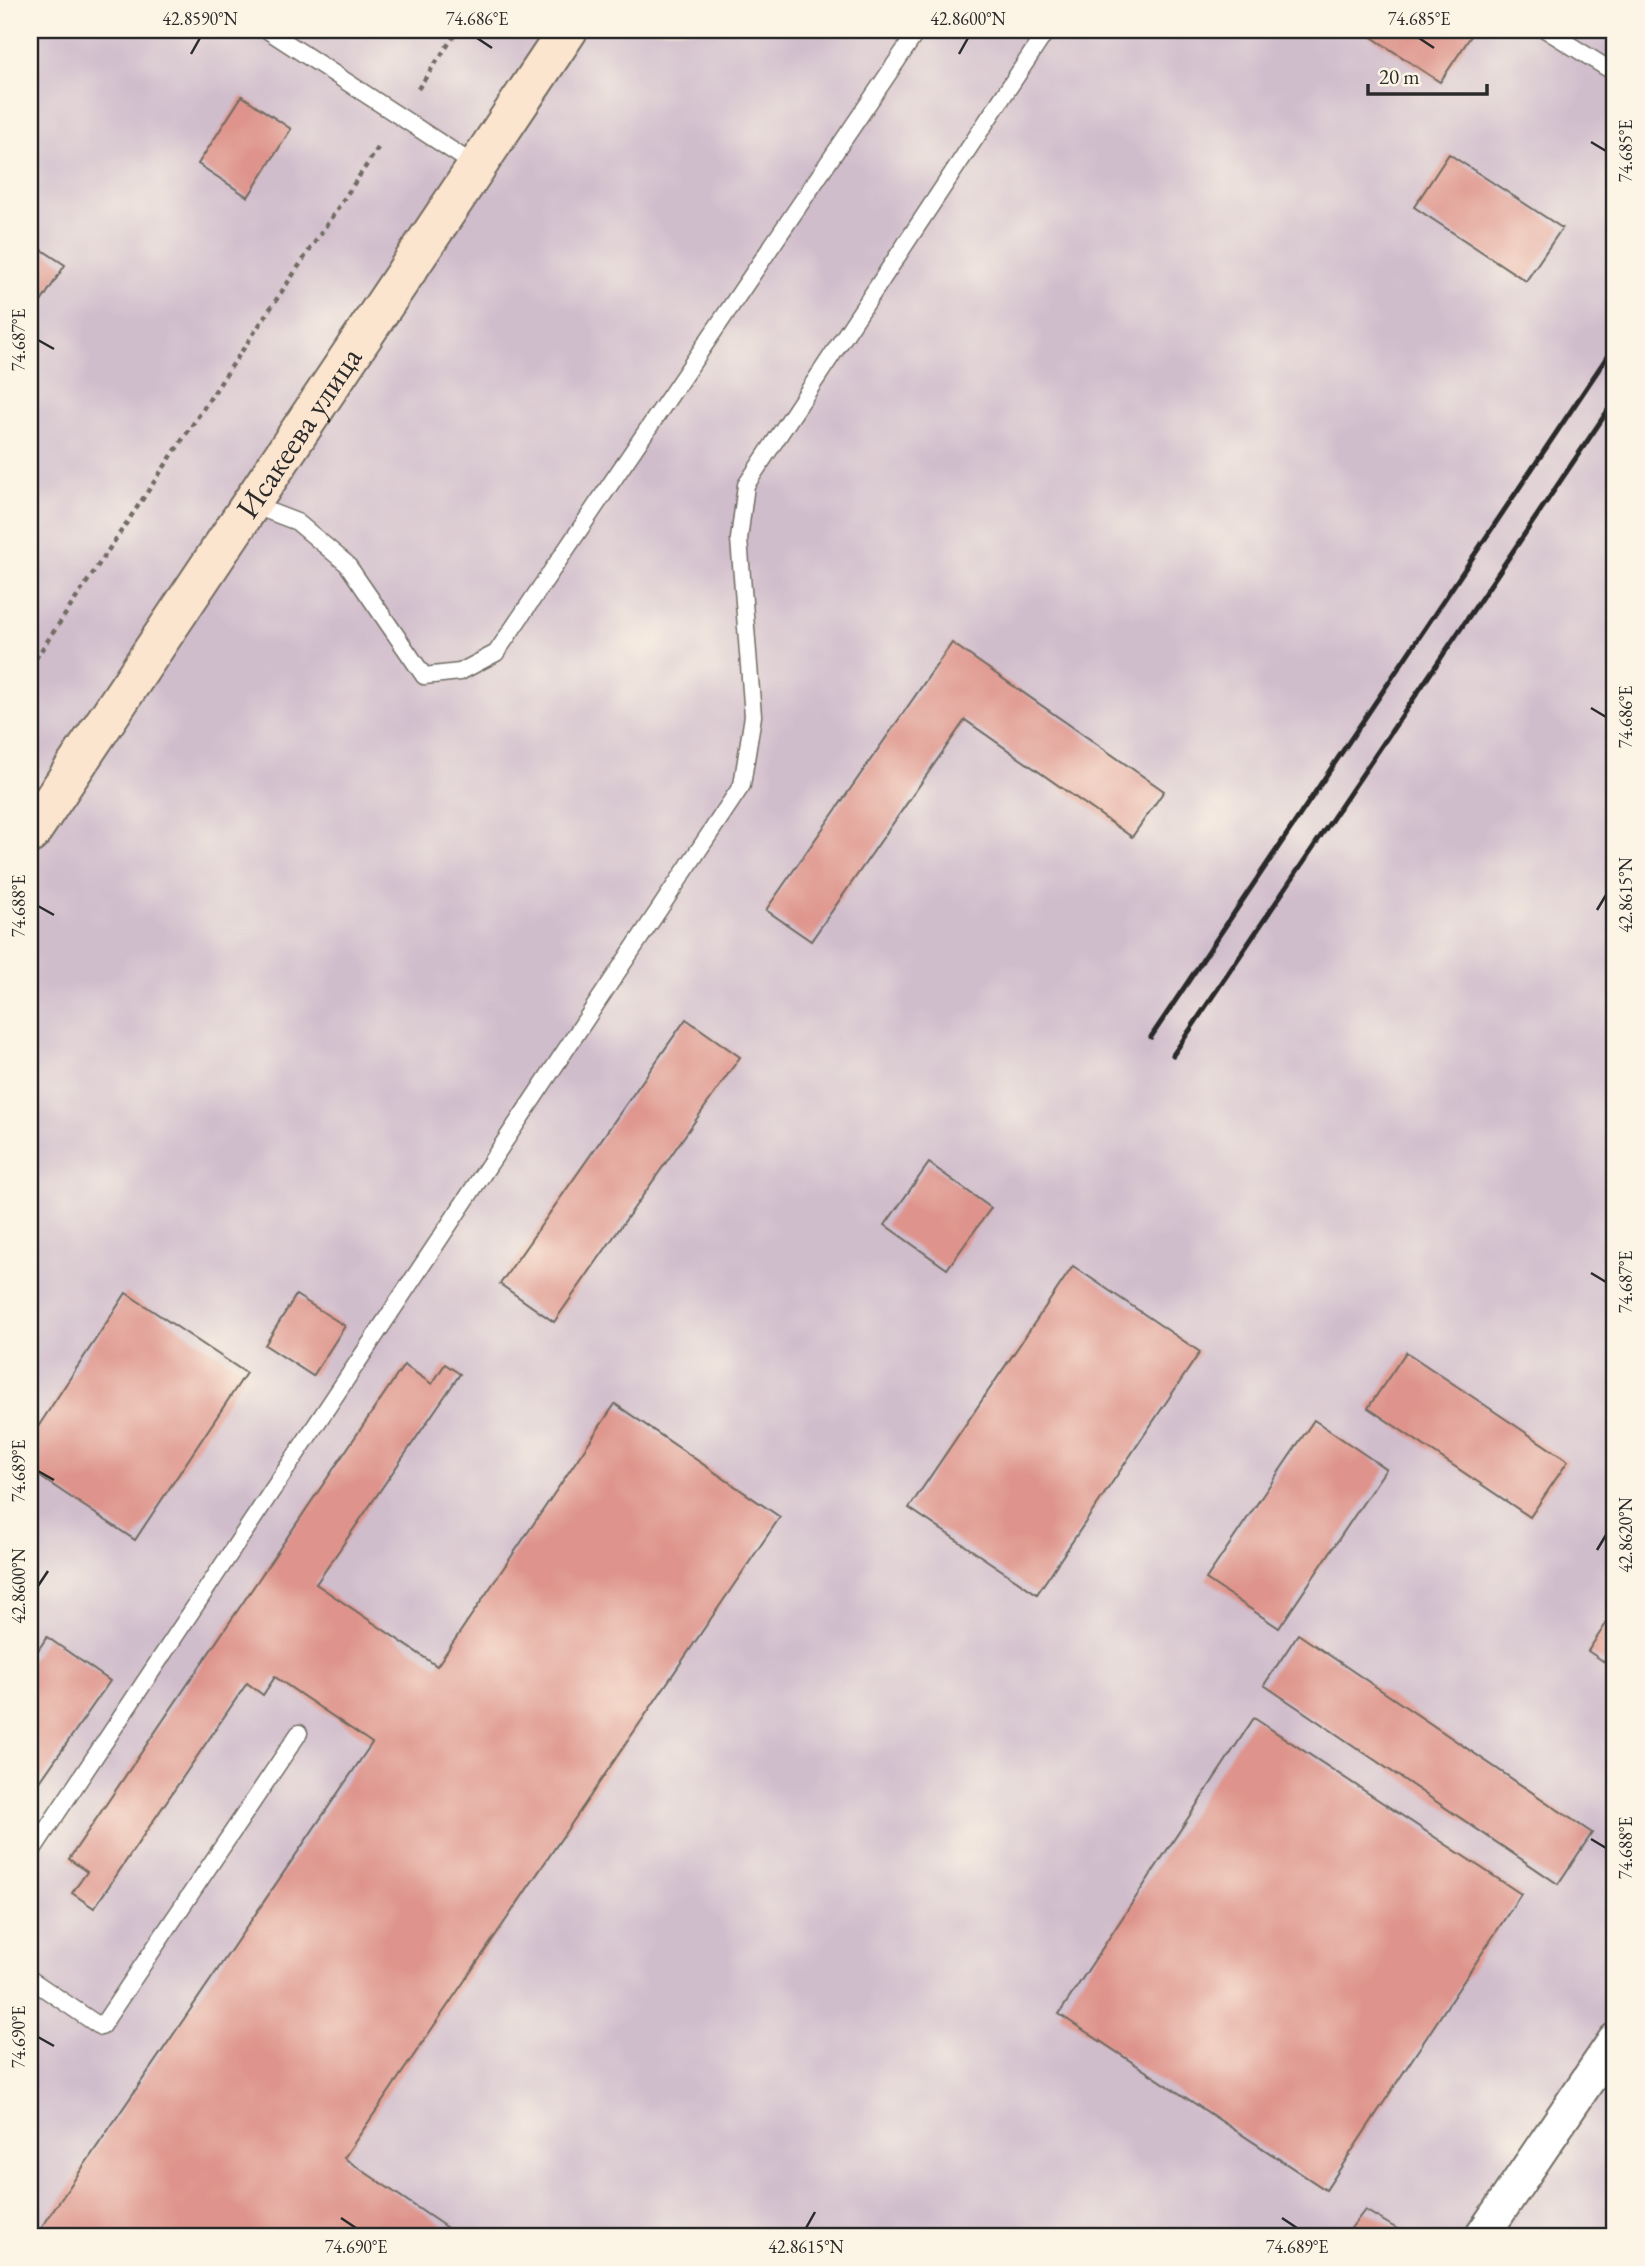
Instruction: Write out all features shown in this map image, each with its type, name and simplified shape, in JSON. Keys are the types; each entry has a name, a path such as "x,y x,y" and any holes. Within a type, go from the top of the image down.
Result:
{"street":[{"name":"Исакеева улица","path":"30,834 568,30"},
{"path":"1482,2236 1615,2040"}],"lane":[{"path":"267,30 476,166"},
{"path":"250,503 297,522 347,564 424,676 460,672 496,653 918,30"},
{"path":"30,1854 742,785 753,716 739,539 746,485 1047,30"},
{"path":"1546,30 1615,73"},
{"path":"30,1979 101,2027 299,1733"}],"path":[{"path":"418,89 458,30"},
{"path":"30,667 380,145"}],"shaded area":[{"path":"30,30 1615,30 1615,2236 30,2236"}],"building":[{"path":"1361,30 1475,30 1440,82"},
{"path":"242,96 291,129 248,197 198,164"},
{"path":"1449,154 1562,228 1526,281 1414,207"},
{"path":"30,242 65,265 30,319"},
{"path":"952,643 1164,791 1132,837 965,720 811,941 766,910"},
{"path":"686,1019 740,1057 554,1322 500,1284"},
{"path":"929,1163 991,1208 947,1269 885,1225"},
{"path":"1073,1266 1200,1352 1037,1594 909,1508"},
{"path":"126,1293 246,1373 135,1540 30,1470 30,1439"},
{"path":"296,1295 345,1326 313,1376 265,1345"},
{"path":"1406,1352 1568,1461 1530,1517 1368,1408"},
{"path":"445,1364 460,1374 316,1584 437,1666 615,1404 780,1517 344,2158 459,2236 36,2236 372,1743 275,1677 263,1695 247,1683 94,1908 72,1893 87,1872 69,1859 404,1365 432,1384"},
{"path":"1314,1420 1386,1469 1279,1628 1206,1579"},
{"path":"1615,1610 1615,1669 1588,1651"},
{"path":"1298,1634 1592,1833 1558,1884 1264,1685"},
{"path":"47,1637 110,1681 32,1793 30,1662"},
{"path":"1254,1718 1521,1894 1326,2190 1059,2014"},
{"path":"1365,2210 1409,2236 1345,2236"}],"railway":[{"path":"1151,1037 1615,345"},
{"path":"1173,1055 1615,400"}]}
